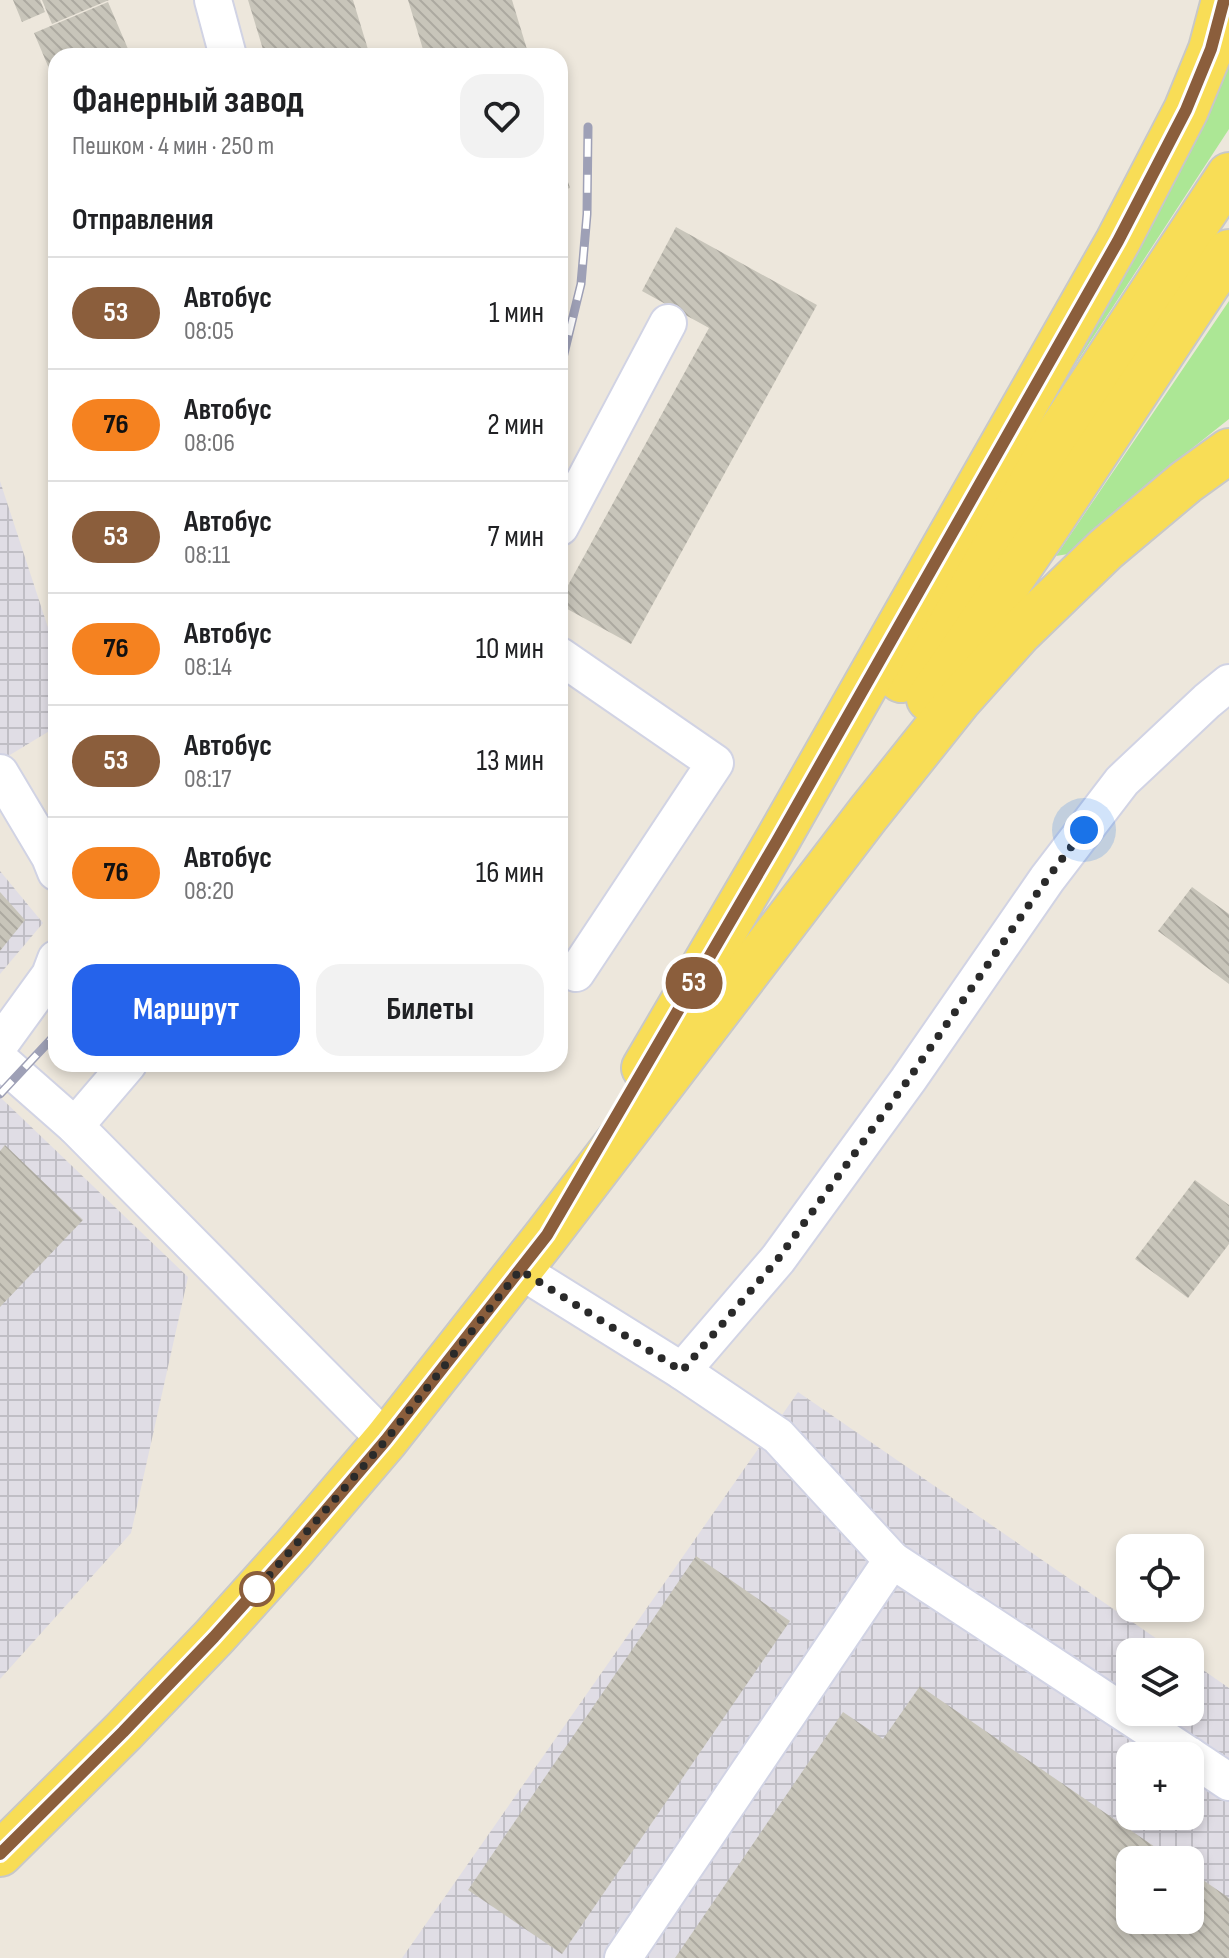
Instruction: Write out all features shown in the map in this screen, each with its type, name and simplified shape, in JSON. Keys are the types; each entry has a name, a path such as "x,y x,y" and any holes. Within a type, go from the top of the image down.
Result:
{"main road":[{"path":"533,1252 777,841 1118,241 1186,110 1211,49 1224,0"},
{"path":"533,1252 1002,519 1229,175"},
{"path":"533,1252 814,866 1043,533 1229,252"},
{"path":"0,1854 214,1637 386,1440 959,700 1019,633 1106,549 1186,482 1229,451"}],"lane":[{"path":"213,0 226,48"},
{"path":"568,512 668,323"},
{"path":"568,662 715,763 576,973"},
{"path":"682,1371 778,1259 908,1080 1047,879 1122,781 1229,683"},
{"path":"0,773 48,854"},
{"path":"0,1044 48,978"},
{"path":"0,1060 75,1126 386,1440"},
{"path":"75,1126 121,1072"},
{"path":"533,1252 682,1371 778,1436 892,1560 1169,1742"},
{"path":"623,1958 892,1560"},
{"path":"1204,1765 1229,1782"}],"shaded area":[{"path":"0,481 48,628 48,732 0,761"},
{"path":"0,871 43,923 0,974"},
{"path":"0,1097 188,1277 131,1533 0,1679"},
{"path":"798,1392 1116,1611 1116,1622 1132,1622 1156,1638 1116,1638 1116,1726 1204,1726 1204,1671 1229,1688 1229,1958 402,1958"}],"green space":[{"path":"1229,59 1229,129 1056,394 1042,405 1188,156"},
{"path":"1229,301 1229,419 1156,477 1068,554 1056,556"}],"building":[{"path":"13,0 40,0 45,12 22,22"},
{"path":"42,0 109,0 52,24"},
{"path":"248,0 353,0 368,48 263,48"},
{"path":"408,0 512,0 527,48 423,48"},
{"path":"108,2 128,48 48,48 48,66 34,33"},
{"path":"676,227 817,305 631,644 568,609 568,585 709,328 642,291"},
{"path":"1192,887 1229,914 1229,984 1158,931"},
{"path":"0,892 25,920 0,951"},
{"path":"5,1145 83,1220 0,1307 0,1151"},
{"path":"1195,1180 1229,1205 1229,1244 1188,1298 1135,1259"},
{"path":"696,1556 790,1621 562,1954 468,1890"},
{"path":"920,1686 1116,1820 1116,1830 1130,1830 1154,1846 1116,1846 1116,1934 1204,1934 1204,1881 1229,1898 1229,1958 675,1958 843,1712 883,1739"}],"railway":[{"path":"568,337 581,284 587,214 588,127"},
{"path":"0,1094 48,1043"}],"bus line":[{"name":"53","path":"0,1854 123,1732 294,1548 386,1440 547,1235 777,841 1118,241 1186,110 1211,49 1224,0"}],"route":[{"path":"257,1589 254,1593 386,1440 520,1270 682,1371 778,1259 1084,830"}]}
